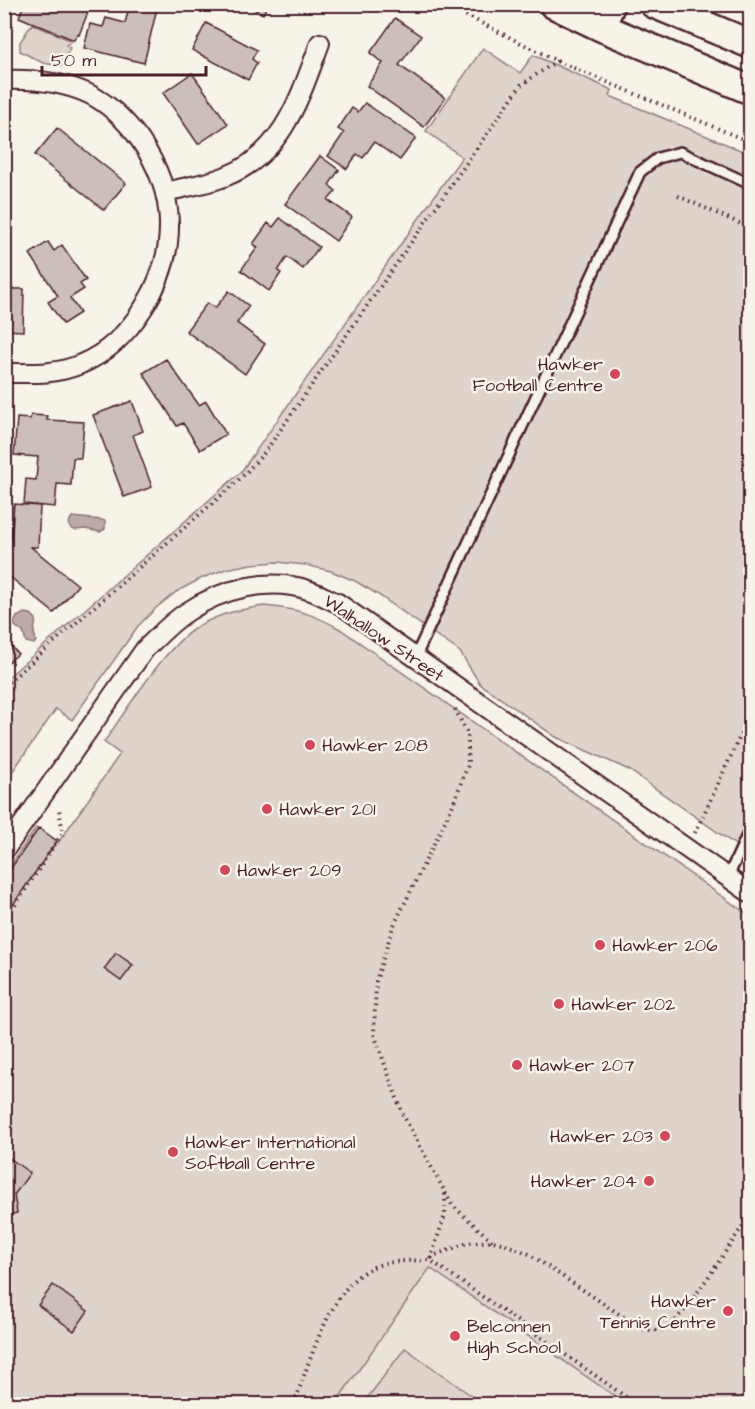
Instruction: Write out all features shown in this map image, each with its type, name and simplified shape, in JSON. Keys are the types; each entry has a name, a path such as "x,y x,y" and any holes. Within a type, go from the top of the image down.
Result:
{"main road":[{"path":"553,4 606,16 750,90"},
{"path":"654,4 750,44"}],"street":[{"path":"166,192 225,177 249,165 280,135 296,108 320,43"},
{"path":"4,80 55,82 88,94 104,103 130,126 151,156 166,192 169,219 166,254 153,293 134,323 109,347 81,364 51,373 4,373"},
{"name":"Walhallow Street","path":"4,851 145,649 189,610 222,594 257,586 274,585 308,590 338,603 750,893"}],"lane":[{"path":"415,658 640,172 658,158 680,152 750,184"},
{"path":"728,877 750,829"}],"path":[{"path":"442,4 557,61 750,142"},
{"path":"4,686 240,479 265,452 521,85 557,61"},
{"path":"678,196 750,228"},
{"path":"464,692 455,709 468,735 468,765 452,807 393,927 376,981 374,1035 403,1115 452,1205 493,1241"},
{"path":"688,848 750,715"},
{"path":"4,909 14,907 63,832 58,810 65,800"},
{"path":"430,1260 445,1215 445,1192"},
{"path":"430,1260 433,1256 467,1243 493,1241 505,1244 529,1254 640,1328 654,1331 669,1327 682,1312 750,1215"},
{"path":"294,1404 318,1341 340,1293 356,1277 372,1267 430,1260 636,1404"}],"shaded area":[{"path":"32,24 72,41 66,45 70,48 61,66 43,63 20,51 20,42"},
{"name":"Hawker Football Centre","path":"483,48 520,73 533,55 612,90 610,96 750,154 750,855 629,770 556,737 480,684 460,652 377,594 331,571 306,565 277,562 226,569 202,578 176,592 156,608 138,626 72,720 56,709 5,782 5,680 241,472 462,157 426,131"},
{"path":"72,517 105,521 105,529 100,532 85,529 74,530 69,526"},
{"path":"264,606 304,613 340,629 750,916 750,1404 626,1404 430,1268 335,1404 5,1404 4,919 12,908 5,903 5,873 36,828 58,843 120,754 104,742 149,677 176,645 189,633 210,620 232,612"},
{"path":"24,613 31,614 36,619 34,644 26,642 23,632 14,623 17,617"},
{"name":"Belconnen High School","path":"430,1268 626,1404 335,1404"},
{"path":"405,1348 483,1404 363,1404"}],"building":[{"path":"4,4 13,4 7,15 4,14"},
{"path":"24,4 84,4 90,7 79,35 77,34 74,40 19,17"},
{"path":"130,4 158,4 144,63 84,48 90,24 103,27 106,18 125,23"},
{"path":"244,4 268,4 263,14"},
{"path":"395,18 421,36 399,65 445,98 424,127 367,86 383,63 370,53"},
{"path":"206,23 257,50 252,59 257,63 248,80 192,50"},
{"path":"192,73 228,124 198,144 163,93"},
{"path":"365,103 416,138 400,160 374,142 363,158 357,154 347,169 328,156 344,133 338,129 352,108 358,112"},
{"path":"4,123 6,123 7,158 4,158"},
{"path":"57,128 126,183 104,210 35,155"},
{"path":"320,156 339,170 329,185 336,191 328,200 352,217 336,241 285,204"},
{"path":"280,218 319,247 303,269 287,257 278,271 281,273 269,291 241,270 258,247 253,244 268,223 273,227"},
{"path":"48,242 54,251 62,245 86,280 80,284 84,289 70,298 80,313 63,324 48,302 58,296 30,254"},
{"path":"4,289 24,289 23,331 4,330"},
{"path":"229,291 249,306 237,323 265,344 245,374 186,331 207,303 215,308"},
{"path":"166,359 199,405 206,401 226,434 200,450 183,423 177,426 143,373"},
{"path":"132,401 143,431 133,435 152,487 124,497 93,415"},
{"path":"31,415 47,416 47,420 84,422 81,458 73,458 71,485 57,484 55,507 24,504 26,479 36,480 38,457 14,455 17,418 30,419"},
{"path":"14,504 40,506 38,547 31,547 78,585 54,613 4,572 4,546 11,539"},
{"path":"4,638 18,654 4,666"},
{"path":"39,828 57,841 12,906 4,901 4,878"},
{"path":"116,953 133,965 121,981 104,969"},
{"path":"4,1154 30,1173 14,1195 17,1213 4,1216"},
{"path":"53,1285 88,1311 74,1331 38,1305"}],"place":[{"name":"Hawker Football Centre","path":"615,374"},
{"name":"Hawker 208","path":"310,745"},
{"name":"Hawker 201","path":"267,809"},
{"name":"Hawker 209","path":"225,870"},
{"name":"Hawker 206","path":"600,945"},
{"name":"Hawker 202","path":"559,1004"},
{"name":"Hawker 207","path":"517,1065"},
{"name":"Hawker 203","path":"665,1136"},
{"name":"Hawker International Softball Centre","path":"173,1152"},
{"name":"Hawker 204","path":"649,1181"},
{"name":"Hawker Tennis Centre","path":"728,1311"},
{"name":"Belconnen High School","path":"455,1336"}]}
